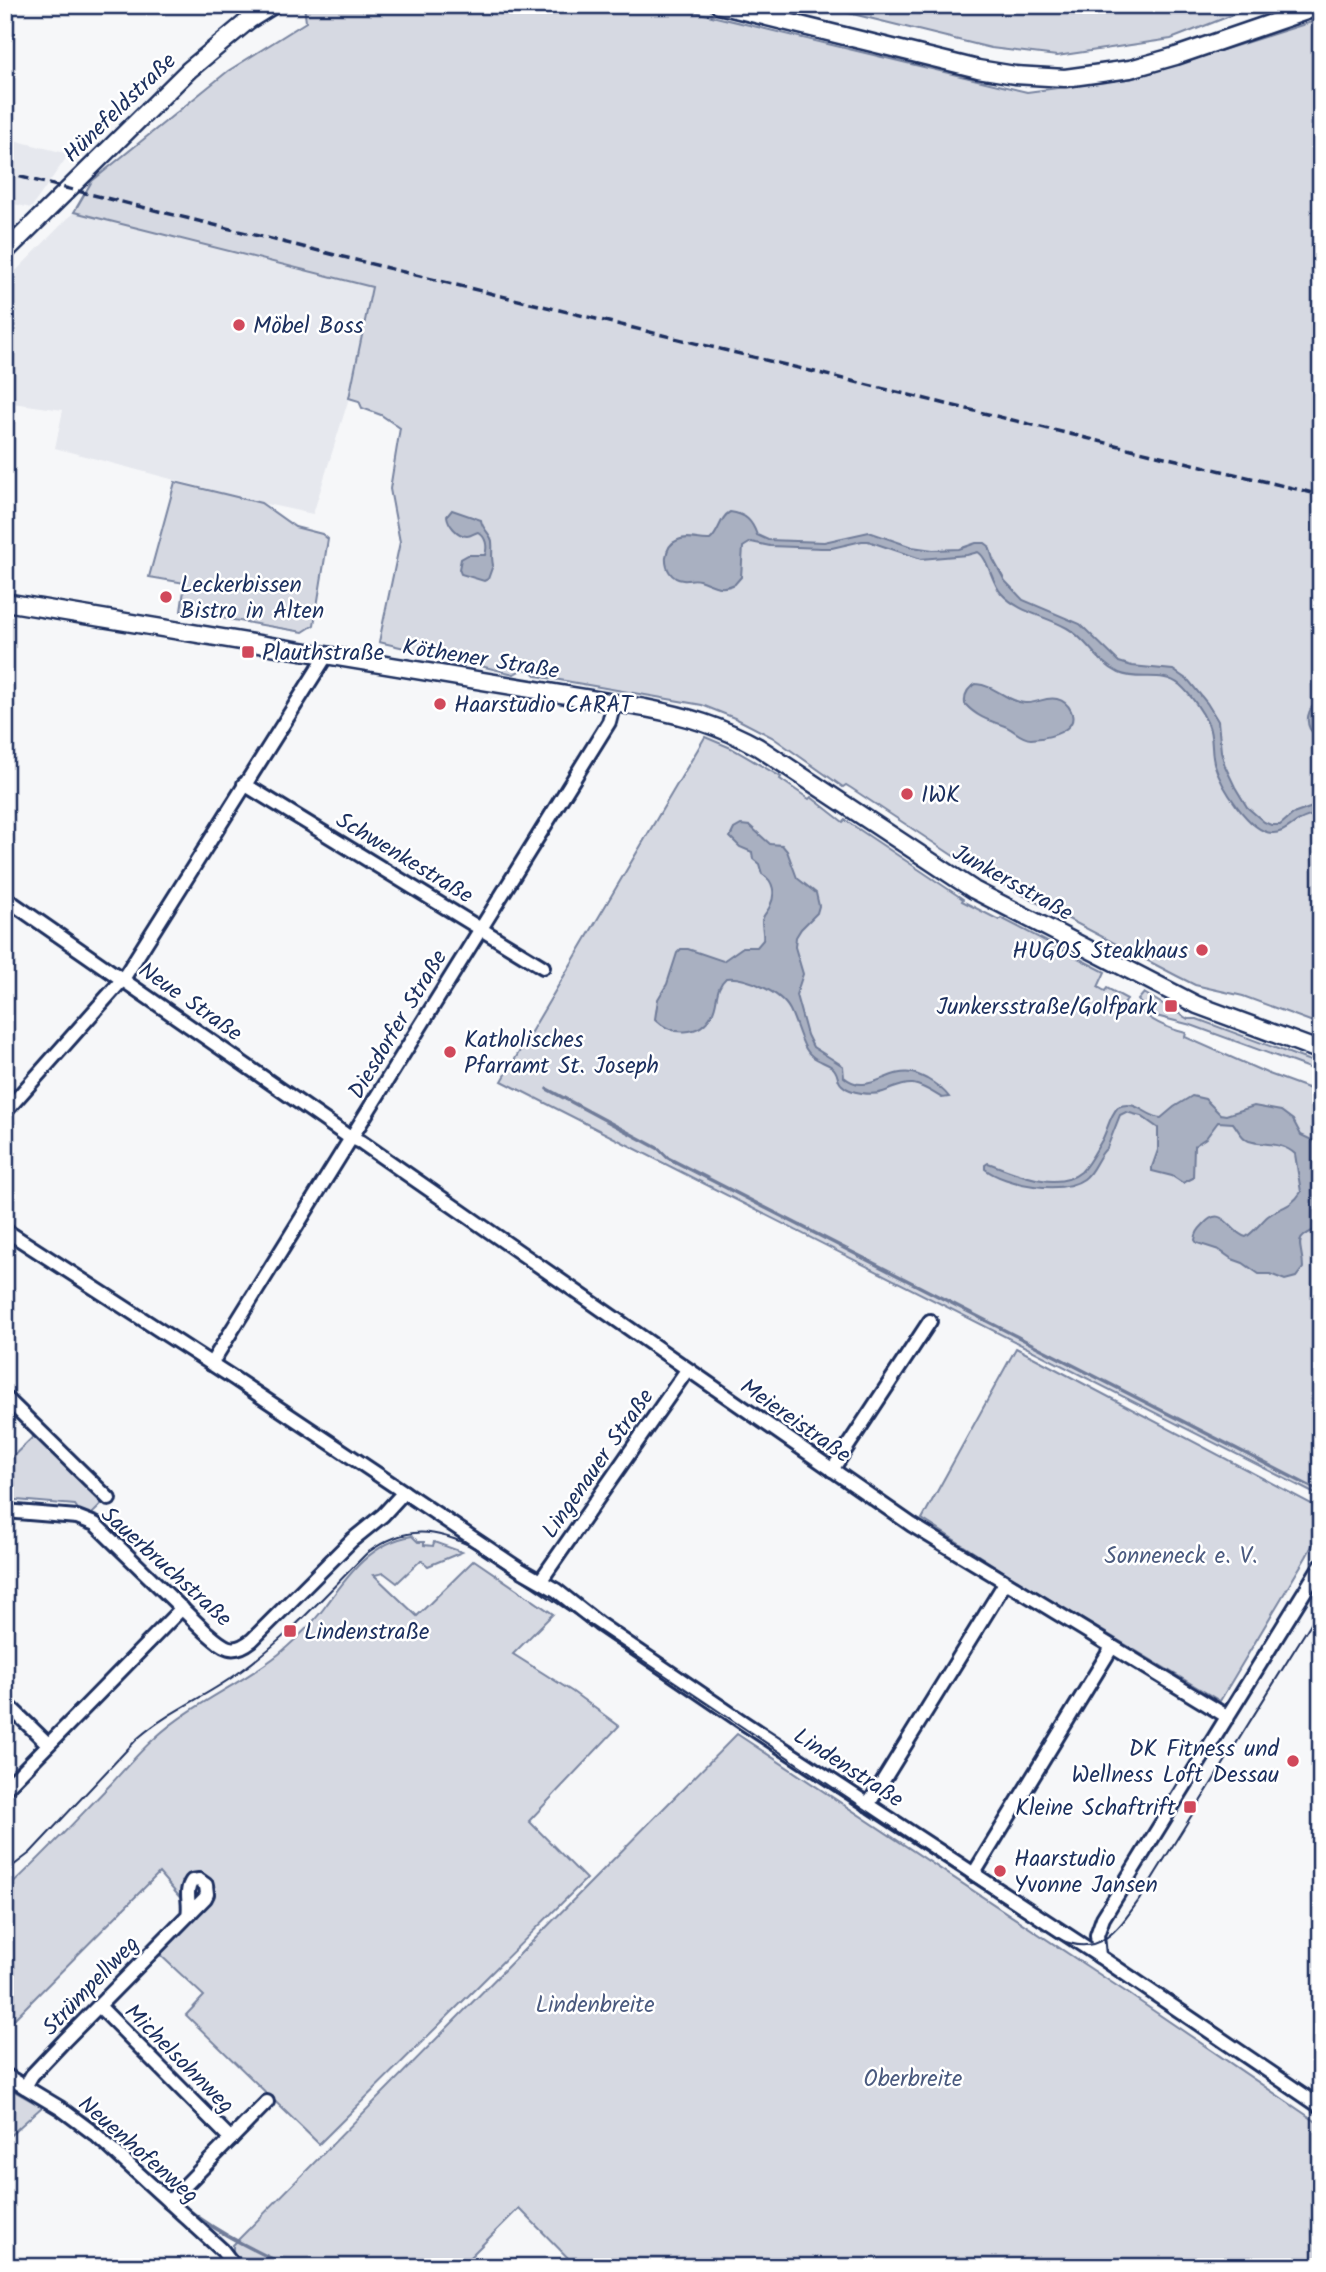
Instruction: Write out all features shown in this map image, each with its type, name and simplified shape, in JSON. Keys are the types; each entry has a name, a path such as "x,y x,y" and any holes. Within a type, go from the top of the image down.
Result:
{"main road":[{"name":"Hünefeldstraße","path":"5,252 189,70 249,20 273,5"},
{"path":"719,5 978,69 1015,75 1065,78 1130,69 1321,6"},
{"name":"Köthener Straße","path":"5,602 614,703 700,720"},
{"name":"Junkersstraße","path":"700,720 736,734 758,747 974,890 1197,1005 1321,1051"}],"street":[{"path":"5,1112 123,979 326,656"},
{"name":"Diesdorfer Straße","path":"211,1364 353,1138 479,927 609,722 614,703"},
{"name":"Schwenkestraße","path":"244,784 543,967"},
{"name":"Neue Straße","path":"5,898 353,1138"},
{"name":"Meiereistraße","path":"353,1138 912,1525 1228,1717"},
{"name":"Lindenstraße","path":"5,1230 519,1569 541,1580 610,1632 1099,1956 1321,2107"},
{"path":"832,1470 930,1321"},
{"name":"Lingenauer Straße","path":"541,1580 687,1370"},
{"path":"5,1397 109,1499"},
{"name":"Sauerbruchstraße","path":"5,1511 77,1517 95,1524 206,1632 225,1647 235,1649 243,1647 404,1492"},
{"path":"1099,1956 1097,1942 1103,1918 1321,1565"},
{"path":"868,1805 1005,1583"},
{"path":"5,1789 182,1608"},
{"path":"973,1875 1112,1647"},
{"path":"5,1696 8,1705 48,1744"},
{"name":"Strümpellweg","path":"29,2081 188,1914"},
{"name":"Michelsohnweg","path":"99,2006 231,2139"},
{"name":"Neuenhofenweg","path":"5,2076 29,2081 96,2135 172,2199 222,2250 234,2267"},
{"path":"172,2199 267,2102"}],"shaded area":[{"path":"5,138 69,154 31,208 5,202"},
{"path":"74,212 373,287 349,398 313,514 261,503 55,448 63,410 5,402 5,282"}],"green space":[{"path":"304,5 666,5 1027,92 1134,78 1321,19 1321,1025 1243,996 1195,985 1177,976 973,869 851,788 846,785 843,787 772,737 737,719 702,705 537,676 532,671 523,669 514,674 379,642 400,542 390,489 400,428 381,415 362,408 359,401 349,398 372,287 74,212 92,181 228,71 306,22"},
{"path":"816,5 1258,5 1171,39 1057,56 991,48"},
{"path":"175,482 261,503 295,527 322,534 328,539 314,625 303,632 181,611 185,583 149,577"},
{"path":"705,737 731,748 781,777 780,779 809,799 811,797 843,822 845,820 963,899 962,901 999,920 1001,918 1105,972 1098,987 1105,991 1107,988 1127,999 1122,1009 1131,1013 1135,1005 1159,1023 1186,1033 1185,1037 1269,1074 1321,1093 1321,1497 502,1081"},
{"path":"1144,993 1188,1019 1197,1019 1321,1065 1321,1075 1317,1074 1317,1071 1191,1025 1156,1016 1138,1000"},
{"name":"Sonneneck e. V.","path":"1016,1348 1321,1509 1321,1529 1220,1701 1009,1575 922,1519"},
{"path":"36,1434 95,1492 101,1505 91,1515 80,1512 75,1505 5,1499 5,1464"},
{"path":"412,1536 418,1542 424,1542 424,1545 433,1546 434,1542 462,1552 428,1566 421,1560 397,1583 384,1573 374,1575 417,1616 474,1560 553,1614 513,1654 573,1692 619,1726 529,1821 586,1879 319,2144 186,2015 204,1996 156,1951 195,1915 159,1873 5,2028 5,1891 155,1738 184,1715 279,1654 311,1623 353,1571 373,1552 398,1539"},
{"name":"Oberbreite","path":"737,1734 1321,2125 1321,2267 577,2267 519,2208 460,2267 261,2267 233,2254 233,2245"},
{"path":"5,2086 42,2107 5,2140"}],"water":[{"path":"452,510 481,520 491,538 493,565 488,579 484,581 461,574 459,569 461,559 468,555 485,555 485,539 478,532 467,536 454,529 447,516"},
{"path":"730,512 744,516 757,535 768,540 824,542 869,532 912,547 933,550 959,549 985,543 989,546 1005,581 1023,600 1080,624 1119,662 1173,670 1189,681 1218,721 1221,751 1235,787 1247,807 1264,822 1280,825 1293,814 1321,804 1321,813 1276,833 1263,831 1254,825 1237,807 1223,785 1214,761 1208,724 1196,703 1180,685 1166,678 1134,677 1111,669 1074,633 1008,600 1001,593 985,560 978,552 921,559 868,541 832,548 770,546 751,542 743,547 741,577 735,584 721,587 697,579 679,579 672,575 666,561 671,545 686,538 710,540"},
{"path":"976,684 989,687 1019,702 1029,703 1053,698 1061,701 1071,711 1071,724 1050,736 1031,739 1023,737 1006,726 973,712 965,704 967,692"},
{"path":"1321,698 1321,743 1308,725 1308,716 1314,704"},
{"path":"741,825 750,826 770,844 782,845 797,878 816,893 819,906 817,913 801,929 796,937 795,947 803,974 796,995 813,1047 843,1066 844,1077 853,1082 869,1083 894,1074 912,1073 933,1083 949,1097 942,1098 913,1084 873,1094 846,1088 840,1083 834,1069 808,1053 785,1003 762,986 743,980 726,978 722,982 712,1014 700,1027 685,1032 677,1031 655,1019 658,999 681,949 723,961 743,947 757,947 763,940 762,920 772,901 773,888 762,874 759,864 753,859 752,852 740,847 730,837 734,829"},
{"path":"1192,1096 1205,1099 1220,1114 1226,1115 1254,1106 1281,1111 1293,1120 1301,1135 1314,1141 1317,1146 1321,1176 1321,1227 1301,1239 1303,1268 1296,1277 1285,1280 1270,1274 1259,1274 1219,1250 1195,1240 1201,1227 1216,1217 1226,1221 1246,1237 1268,1216 1290,1204 1301,1192 1295,1154 1284,1147 1246,1140 1233,1123 1218,1122 1206,1138 1194,1146 1193,1178 1183,1183 1172,1176 1152,1171 1158,1150 1158,1128 1141,1116 1126,1112 1120,1115 1107,1148 1091,1172 1074,1184 1034,1186 1006,1180 985,1169 988,1163 1035,1179 1060,1181 1071,1178 1081,1172 1090,1161 1118,1107 1135,1106 1161,1118"}],"waterway":[{"path":"547,1089 659,1149 668,1158 1321,1492"},
{"path":"5,2066 94,2123 171,2194"},
{"path":"177,2200 216,2229 289,2267"}],"tram line":[{"path":"5,1872 30,1853 150,1728 228,1680 258,1658 306,1615 367,1553 395,1538 420,1532 446,1536 475,1548 1059,1939 1073,1944 1097,1943 1124,1921 1139,1900 1321,1607"}],"railway":[{"path":"5,173 1321,495"}],"place":[{"name":"Möbel Boss","path":"239,325"},
{"name":"Leckerbissen Bistro in Alten","path":"166,597"},
{"name":"Plauthstraße","path":"248,652"},
{"name":"Haarstudio CARAT","path":"440,704"},
{"name":"IWK","path":"907,794"},
{"name":"HUGOS Steakhaus","path":"1202,950"},
{"name":"Junkersstraße/Golfpark","path":"1171,1006"},
{"name":"Katholisches Pfarramt St. Joseph","path":"450,1052"},
{"name":"Lindenstraße","path":"290,1631"},
{"name":"DK Fitness und Wellness Loft Dessau","path":"1293,1761"},
{"name":"Kleine Schaftrift","path":"1190,1807"},
{"name":"Haarstudio Yvonne Jansen","path":"1000,1871"}],"park label":[{"name":"Lindenbreite","path":"595,2004"}]}
